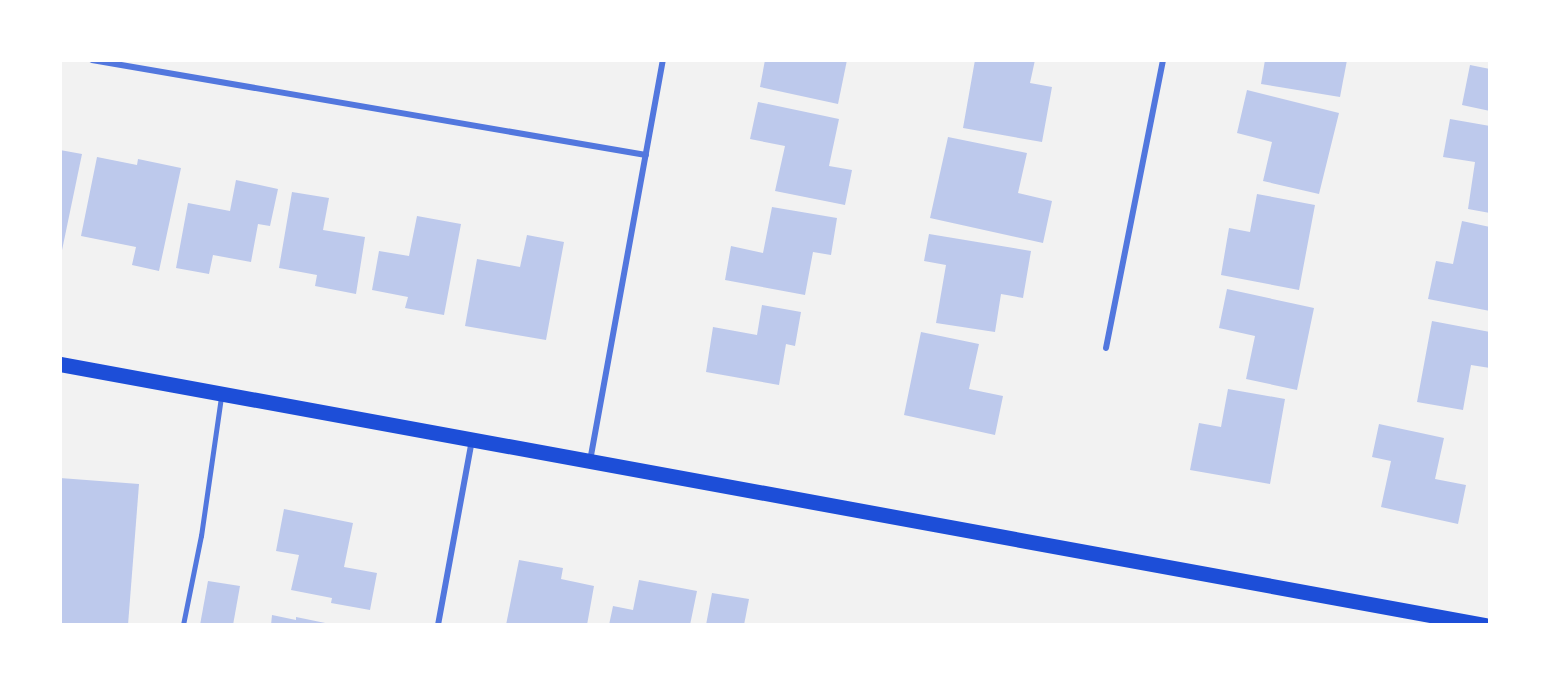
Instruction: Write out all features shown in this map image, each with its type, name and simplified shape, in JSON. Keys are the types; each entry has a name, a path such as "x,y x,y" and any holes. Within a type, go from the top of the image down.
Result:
{"main road":[{"path":"60,364 1485,625"}],"street":[{"path":"92,60 646,155"},
{"path":"590,461 663,60"},
{"path":"1106,348 1163,60"},
{"path":"438,625 472,440"}],"lane":[{"path":"183,625 201,536 222,394"}],"building":[{"path":"765,60 847,60 838,104 760,87"},
{"path":"975,60 1035,60 1030,83 1052,87 1042,142 963,128"},
{"path":"1265,60 1347,60 1340,97 1261,84"},
{"path":"1470,65 1490,69 1490,111 1462,105"},
{"path":"1247,90 1339,113 1319,194 1263,181 1272,142 1237,133"},
{"path":"758,102 839,119 829,166 852,170 845,205 775,191 785,146 750,139"},
{"path":"1450,119 1490,126 1490,213 1468,209 1475,162 1443,157"},
{"path":"948,137 1027,153 1018,193 1052,201 1043,243 930,218"},
{"path":"60,150 82,154 61,255 60,255"},
{"path":"97,157 137,165 138,159 181,168 159,271 132,265 136,247 81,236"},
{"path":"236,180 278,189 270,226 258,224 251,262 213,255 209,274 176,268 188,203 230,211"},
{"path":"292,192 329,198 323,230 365,237 356,294 315,286 317,275 279,268"},
{"path":"1257,194 1315,205 1299,290 1221,275 1229,228 1250,232"},
{"path":"772,207 837,218 831,255 813,252 805,295 725,280 731,246 763,253"},
{"path":"417,216 461,224 444,315 405,308 408,297 372,290 379,251 409,256"},
{"path":"1462,221 1490,227 1490,311 1428,299 1436,261 1453,264"},
{"path":"929,234 1031,251 1023,298 1001,294 995,332 936,323 946,265 924,261"},
{"path":"527,235 564,242 546,340 465,326 477,259 520,267"},
{"path":"1227,289 1314,308 1297,390 1246,379 1255,336 1219,328"},
{"path":"762,305 801,312 795,346 786,344 779,385 706,372 713,327 757,335"},
{"path":"1432,321 1490,332 1490,368 1471,365 1463,410 1417,402"},
{"path":"921,332 979,344 969,389 1003,396 995,435 904,415"},
{"path":"1228,389 1285,399 1270,484 1190,470 1199,423 1221,427"},
{"path":"1379,424 1444,438 1435,479 1466,485 1458,524 1381,507 1391,461 1372,457"},
{"path":"60,478 139,484 128,625 60,625"},
{"path":"284,509 353,523 344,567 377,573 370,610 331,603 332,598 291,590 299,555 276,551"},
{"path":"519,560 563,568 561,579 594,586 587,625 506,625"},
{"path":"639,580 697,591 690,625 609,625 613,606 633,610"},
{"path":"208,581 240,586 233,625 200,625"},
{"path":"712,593 749,599 744,625 706,625"},
{"path":"272,615 296,620 296,617 335,625 271,625"}]}
